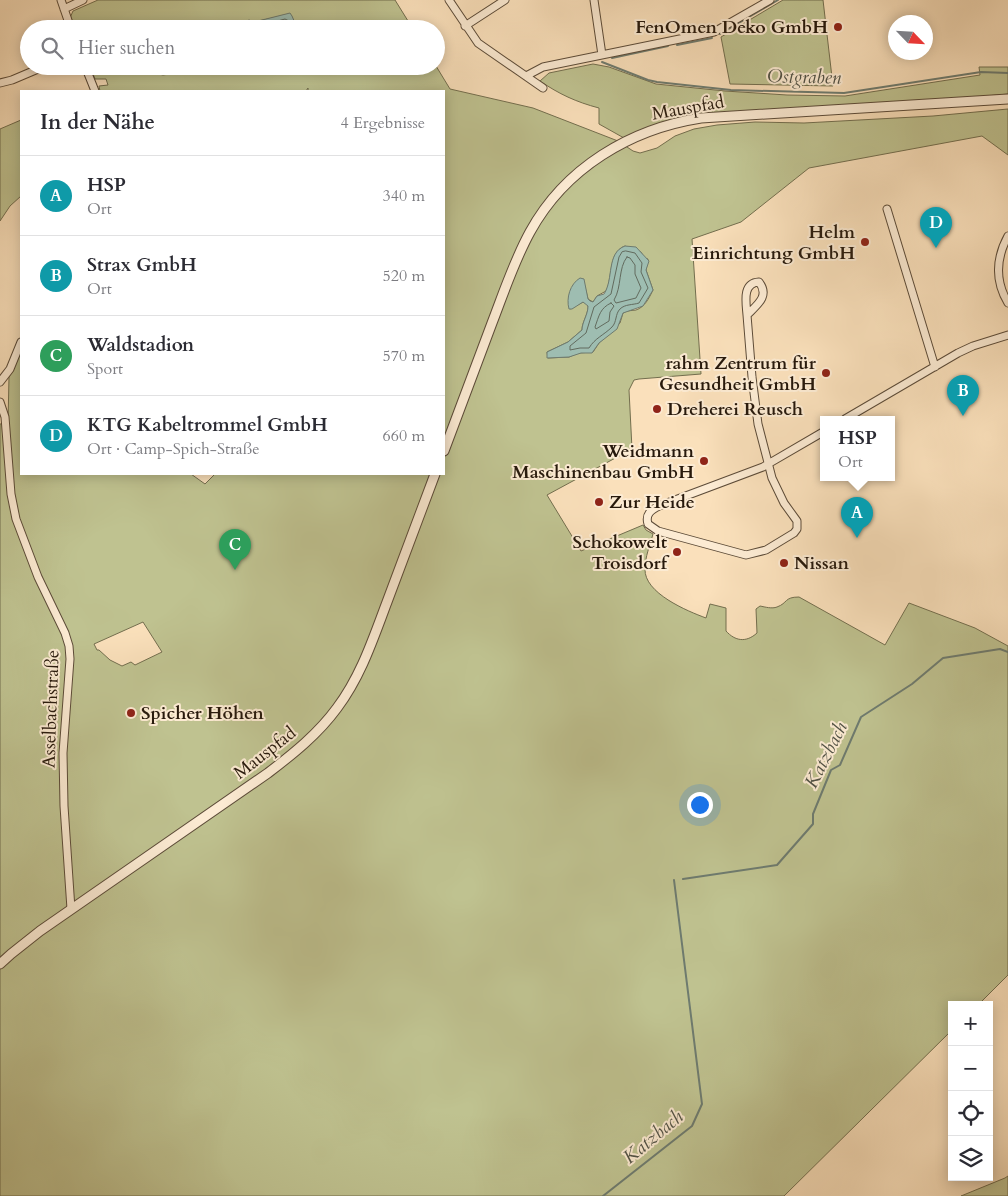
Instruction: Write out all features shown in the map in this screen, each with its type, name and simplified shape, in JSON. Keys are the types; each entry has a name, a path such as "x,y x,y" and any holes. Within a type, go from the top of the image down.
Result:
{"street":[{"path":"60,0 68,20"},
{"path":"64,9 83,0"},
{"path":"449,0 478,43 543,88"},
{"path":"465,26 505,0"},
{"path":"594,0 602,55"},
{"path":"526,76 543,67 714,32 770,0"},
{"path":"0,83 24,75"},
{"path":"89,75 95,90"},
{"name":"Mauspfad","path":"445,448 515,262 531,230 546,208 570,181 599,157 624,142 669,124 712,117 1008,99"},
{"path":"887,209 935,367"},
{"path":"1008,236 1000,253 998,264 1001,284 1008,303"},
{"path":"747,315 758,424 768,464 778,494 795,517 798,525 794,533 766,550 752,554 736,554 658,531 648,524 647,516 649,512 659,506 768,464 820,434"},
{"path":"850,416 965,350 1008,335"},
{"path":"0,382 10,369 20,344"},
{"name":"Asselbachstraße","path":"0,402 5,417 11,494 16,519 69,646 70,659 63,754 64,806 71,909"},
{"name":"Mauspfad","path":"0,964 71,909 268,773 303,746 332,714 355,682 369,651 435,475"}],"green space":[{"path":"98,0 395,0 407,20 288,20 287,15 263,20 71,20 73,11"},
{"path":"783,0 823,0 833,86 730,84 721,37"},
{"path":"593,64 609,67 656,84 787,95 845,96 980,75 979,67 1008,67 1008,94 931,101 728,113 624,138 599,124 599,108 568,97 540,81 549,73"},
{"path":"93,75 441,75 450,89 533,108 618,141 633,151 640,153 657,148 675,136 694,129 717,125 755,122 804,123 933,116 1008,109 1008,155 982,136 809,168 741,222 692,239 701,374 634,380 629,390 632,449 547,495 581,551 643,525 646,530 653,534 645,569 651,586 678,606 706,618 710,604 726,608 726,631 737,639 749,638 757,633 756,609 760,606 775,608 788,599 799,597 885,645 909,603 975,628 1008,646 1008,975 982,1001 948,1001 948,1034 784,1196 0,1196 0,424 8,423 9,377 20,351 20,475 192,475 205,484 214,475 445,475 445,90 308,90 308,88 307,90 100,90 99,86 108,85 106,79 95,79","holes":["625,246 641,252 644,258 648,259 646,270 653,290 642,307 623,313 620,323 599,343 593,352 578,353 569,357 548,358 547,352 568,342 582,330 588,304 583,302 570,309 583,279 588,299 593,302 597,296 606,291 613,259 620,249","143,622 162,652 135,665 131,662 122,666 110,660 97,650 94,644"]},
{"path":"20,120 20,197 10,206 0,221 0,129"},
{"path":"1008,1176 1008,1196 961,1196 1005,1178"}],"water":[{"path":"290,13 294,20 262,20"},
{"path":"625,246 636,247 649,261 646,270 653,290 643,306 623,313 617,329 599,343 592,353 547,358 547,352 568,342 582,330 588,306 583,302 569,309 571,288 580,278 584,279 590,301 593,302 597,296 604,294 615,254"}],"waterway":[{"path":"720,34 778,0"},
{"path":"677,45 712,38"},
{"path":"612,58 668,46"},
{"name":"Ostgraben","path":"602,62 657,82 731,90 844,93 981,72 1008,73"},
{"name":"Katzbach","path":"683,879 777,865 813,824 813,814 831,770 840,765 861,717 912,684 943,658 1000,649 1008,652"},
{"name":"Katzbach","path":"603,1196 692,1126 702,1104 674,880"}],"place":[{"name":"FenOmen Deko GmbH","path":"838,27"},
{"name":"Helm Einrichtung GmbH","path":"865,242"},
{"name":"KTG Kabeltrommel GmbH","path":"936,248"},
{"name":"rahm Zentrum für Gesundheit GmbH","path":"826,373"},
{"name":"Dreherei Reusch","path":"657,409"},
{"name":"Strax GmbH","path":"963,416"},
{"name":"Weidmann Maschinenbau GmbH","path":"704,461"},
{"name":"Zur Heide","path":"599,502"},
{"name":"HSP","path":"857,538"},
{"name":"Schokowelt Troisdorf","path":"677,552"},
{"name":"Nissan","path":"784,563"},
{"name":"Waldstadion","path":"235,570"},
{"name":"Spicher Höhen","path":"131,713"}]}
